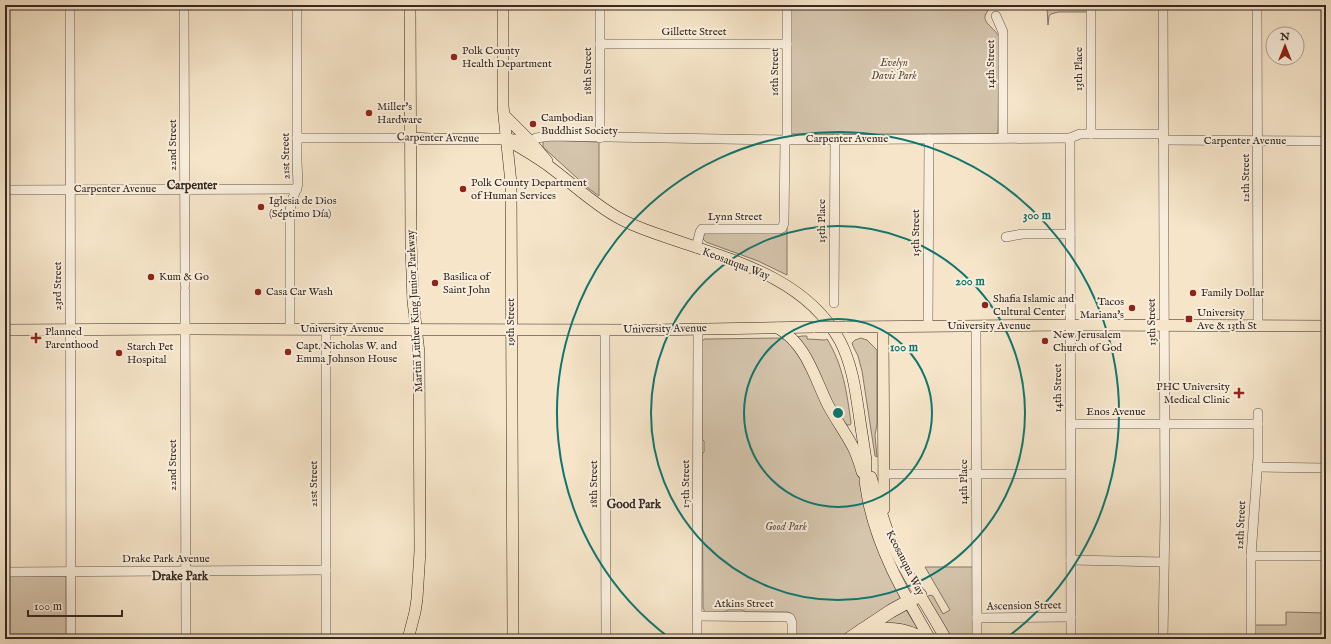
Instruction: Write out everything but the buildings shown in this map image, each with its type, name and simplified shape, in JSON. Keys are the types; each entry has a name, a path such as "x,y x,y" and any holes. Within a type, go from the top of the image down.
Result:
{"highway":[{"path":"849,639 920,595"},
{"path":"862,630 901,630 922,639"}],"main road":[{"name":"Martin Luther King Junior Parkway","path":"408,639 417,599 420,551 419,353 412,284 410,5"},
{"name":"19th Street","path":"503,5 503,91 511,183 513,639"},
{"name":"Keosauqua Way","path":"505,116 531,142 554,170"},
{"name":"Carpenter Avenue","path":"410,138 506,139 531,142"},
{"name":"Keosauqua Way","path":"506,139 554,170 597,205 618,218 762,272 783,283 815,308 840,341 848,360 853,377 866,460 884,522 894,548 946,639"},
{"name":"University Avenue","path":"5,330 605,330 928,326 1326,326"},
{"path":"883,327 884,522"},
{"path":"778,328 786,332 792,338 808,360 828,404 855,451 866,481"},
{"name":"Keosauqua Way","path":"866,460 866,481 875,524 888,561 908,602 930,639"}],"street":[{"name":"23rd Street","path":"70,5 71,639"},
{"name":"22nd Street","path":"184,5 186,639"},
{"name":"21st Street","path":"290,329 290,210 298,181 297,5"},
{"name":"18th Street","path":"600,5 600,138"},
{"name":"16th Street","path":"784,223 787,5"},
{"name":"13th Place","path":"1091,5 1091,134"},
{"name":"13th Street","path":"1163,5 1163,639"},
{"name":"12th Street","path":"1257,5 1258,326"},
{"name":"14th Street","path":"996,16 1003,32 1003,138"},
{"name":"Gillette Street","path":"600,44 787,44"},
{"name":"Carpenter Avenue","path":"531,142 536,138 542,137 786,140 1070,138 1080,134 1326,141"},
{"name":"Carpenter Avenue","path":"297,138 410,138"},
{"name":"14th Street","path":"1070,138 1071,639"},
{"name":"15th Place","path":"834,303 835,139"},
{"name":"15th Street","path":"928,139 928,326"},
{"name":"Carpenter Avenue","path":"5,190 297,189"},
{"name":"Lynn Street","path":"696,248 702,229 780,230 784,226 784,223"},
{"path":"1006,237 1022,234 1070,234"},
{"name":"14th Place","path":"976,326 977,639"},
{"name":"21st Street","path":"326,329 326,639"},
{"name":"17th Street","path":"697,639 698,329"},
{"name":"18th Street","path":"605,330 606,639"},
{"name":"12th Street","path":"1251,639 1251,556 1257,467 1258,413"},
{"name":"Enos Avenue","path":"1070,424 1258,424"},
{"path":"1257,467 1326,468"},
{"path":"884,474 1071,474"},
{"path":"1251,556 1322,556"},
{"path":"1071,560 1164,562"},
{"name":"Drake Park Avenue","path":"5,572 326,570"},
{"name":"Atkins Street","path":"698,616 784,616 790,618 792,622 792,639"},
{"name":"Ascension Street","path":"977,618 1071,617"},
{"path":"326,639 412,639"}],"green space":[{"name":"Evelyn Davis Park","path":"790,5 998,5 998,7 989,9 985,19 998,34 999,38 998,133 791,134"},
{"path":"1047,8 1088,8 1087,12 1058,12 1051,14 1049,16 1048,25"},
{"path":"546,140 599,142 599,196 588,188 543,147 543,142"},
{"path":"787,227 787,275 758,261 706,242 703,239 706,232 783,232"},
{"path":"807,336 807,339 827,339 837,359 844,380 851,423 850,425 847,425 835,410 797,337"},
{"name":"Good Park","path":"781,338 791,342 853,452 868,513 902,598 843,639 796,639 795,620 792,614 788,612 746,612 742,610 728,610 724,612 705,612 703,608 702,454 704,452 704,441 702,439 702,342 704,339"},
{"path":"861,338 867,340 877,350 877,424 875,435 877,457 875,456 862,371 858,356 852,343"},
{"path":"925,567 973,567 973,639 951,639 927,597 930,595 933,596 943,614 950,610"},
{"path":"5,576 66,577 66,639 5,639"},
{"path":"905,608 918,629 916,632 882,624"},
{"path":"1286,612 1326,613 1326,639 1255,639 1255,625 1286,625"},
{"path":"875,632 915,639 862,639"}],"place":[{"name":"Polk County Health Department","path":"454,57"},
{"name":"Miller's Hardware","path":"369,113"},
{"name":"Cambodian Buddhist Society","path":"533,124"},
{"name":"Polk County Department of Human Services","path":"463,189"},
{"name":"Iglesia de Dios (Séptimo Día)","path":"261,207"},
{"name":"Kum & Go","path":"151,277"},
{"name":"Basilica of Saint John","path":"435,283"},
{"name":"Casa Car Wash","path":"258,292"},
{"name":"Family Dollar","path":"1193,293"},
{"name":"Shafia Islamic and Cultural Center","path":"985,305"},
{"name":"Tacos Mariana's","path":"1132,308"},
{"name":"University Ave & 13th St","path":"1189,319"},
{"name":"Planned Parenthood","path":"36,338"},
{"name":"New Jerusalem Church of God","path":"1045,341"},
{"name":"Capt. Nicholas W. and Emma Johnson House","path":"288,352"},
{"name":"Starch Pet Hospital","path":"119,353"},
{"name":"PHC University Medical Clinic","path":"1239,393"}],"district":[{"name":"Carpenter","path":"192,185"},
{"name":"Good Park","path":"634,504"},
{"name":"Drake Park","path":"180,576"}]}
